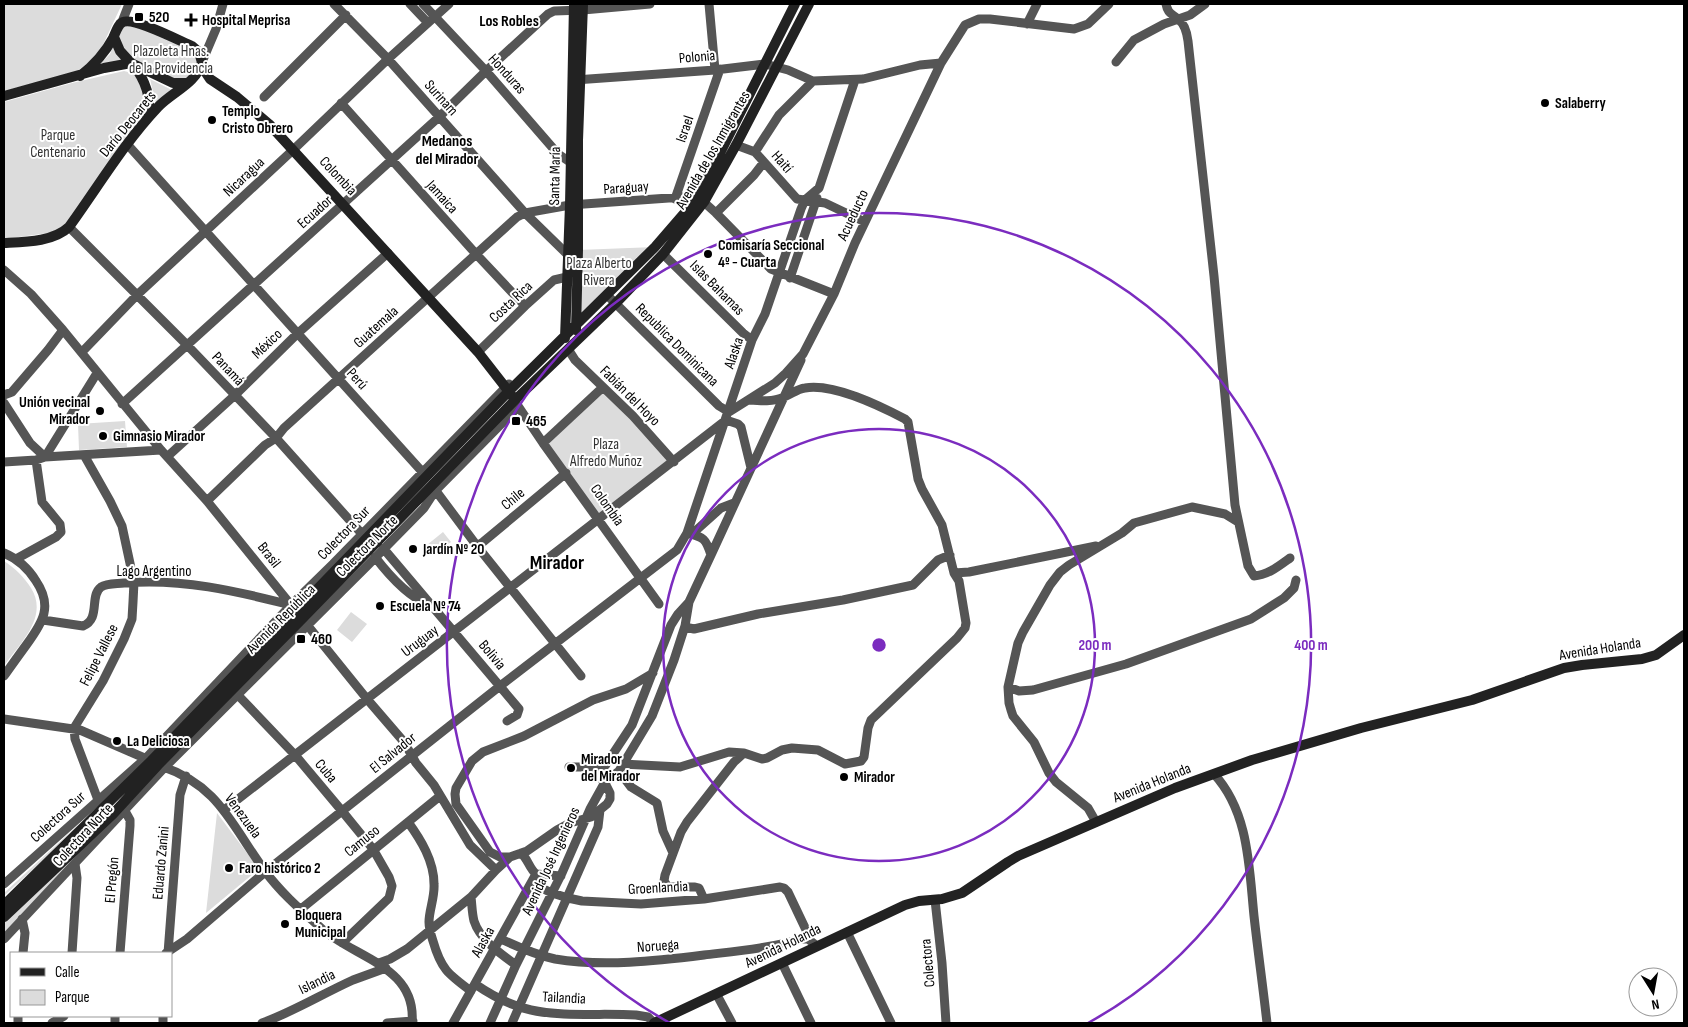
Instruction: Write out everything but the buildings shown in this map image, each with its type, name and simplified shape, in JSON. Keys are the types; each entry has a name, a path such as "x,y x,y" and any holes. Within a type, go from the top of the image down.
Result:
{"street":[{"path":"80,76 98,60 114,37 129,4"},
{"path":"202,62 216,29 223,4"},
{"name":"Surinam","path":"334,4 388,59 526,212 568,255"},
{"name":"Honduras","path":"410,4 431,20 486,70 558,154 570,162"},
{"name":"Honduras","path":"423,4 431,20"},
{"name":"Nicaragua","path":"82,352 137,296 388,59 449,4"},
{"name":"Ecuador","path":"122,404 344,204 548,14 554,11 578,7 650,4"},
{"path":"709,4 717,69"},
{"name":"Avenida de los Inmigrantes","path":"564,338 655,247 687,210 700,199 717,159 795,4"},
{"name":"Avenida de los Inmigrantes","path":"577,338 615,304 663,254 736,145 809,4"},
{"path":"1037,4 1028,24 1074,29 1082,27 1099,15 1109,4"},
{"path":"1166,4 1167,11 1179,19 1186,29 1188,41 1212,257 1238,522 1248,566 1254,576 1274,570 1290,558"},
{"path":"1116,62 1134,40 1164,24 1190,15 1205,4"},
{"name":"Santa María","path":"577,338 575,327 574,205 570,162 576,80 578,7"},
{"path":"264,97 346,15"},
{"name":"Acueducto","path":"728,416 775,383 806,349 834,294 865,222 941,63 964,25 979,19 1028,24"},
{"name":"Colombia","path":"122,22 136,22 192,46 199,52 206,75 258,114 344,204 478,352 512,396 659,604"},
{"path":"114,37 120,51 139,71 148,94 149,112 147,119"},
{"name":"Darío Deocarets","path":"70,227 127,144 147,119 159,106 199,72 202,62"},
{"path":"4,96 104,68 131,63 172,83 188,83"},
{"path":"755,152 779,115 812,81 855,80 920,65 941,63"},
{"name":"Polonia","path":"576,80 765,64 796,72 812,81"},
{"name":"Israel","path":"675,199 717,69"},
{"name":"Santa María","path":"568,349 564,338 568,255 574,205 578,140 576,80"},
{"path":"790,278 855,80"},
{"name":"Jamaica","path":"342,103 476,254 525,306"},
{"name":"Perú","path":"127,144 429,481 477,546 581,676"},
{"name":"Haití","path":"736,145 755,152 797,198 805,200"},
{"path":"716,213 764,162"},
{"name":"Alaska","path":"690,534 752,340 765,314 805,200 819,188"},
{"path":"700,199 766,265 790,278 834,294"},
{"name":"Paraguay","path":"574,205 700,199"},
{"path":"805,200 825,203 865,222"},
{"name":"Guatemala","path":"207,501 265,445 276,438 284,428 517,217 526,212 574,205"},
{"path":"4,243 54,236 63,233 70,227"},
{"name":"Panamá","path":"70,227 276,438 362,534"},
{"name":"México","path":"165,453 234,396 297,334 388,253"},
{"name":"Islas Bahamas","path":"663,254 743,334 752,340"},
{"name":"Brasil","path":"4,270 31,294 63,330 122,404 207,501 404,742 411,756 440,796 470,845 496,870"},
{"name":"Costa Rica","path":"478,352 554,280 567,277"},
{"name":"Republica Dominicana","path":"607,295 741,427 751,468"},
{"path":"512,396 562,332 566,319"},
{"path":"4,395 12,392 63,330"},
{"name":"Avenida República","path":"4,917 113,814 155,763 512,396 564,338"},
{"name":"Avenida República","path":"512,396 568,349 577,338"},
{"name":"Fabián del Hoyo","path":"568,349 575,360 633,416 674,462"},
{"name":"Avenida José Ingenieros","path":"490,1023 516,965 561,876 599,792 603,778 621,768 652,716 685,628 689,602 806,349"},
{"path":"41,459 97,373"},
{"path":"673,853 663,831 657,803 631,787 621,768 680,767 729,752 744,753 762,759 768,758 782,750 805,748 818,750 845,764 862,761 871,720 957,638 965,628 966,623 959,581 954,572 940,520 918,479 908,422 853,396 833,389 819,387 795,390 785,397 772,401 750,400"},
{"path":"543,442 602,388"},
{"name":"Colectora Norte","path":"299,615 375,557 424,508 429,481 512,396"},
{"path":"4,403 41,459 42,502 60,524 61,532 56,537 16,559"},
{"name":"Uruguay","path":"224,810 674,462 728,416"},
{"path":"4,462 84,455 165,453"},
{"name":"Felipe Vallese","path":"74,728 124,639 132,619 134,582 122,526 84,455"},
{"name":"Chile","path":"477,546 566,473"},
{"name":"Colectora Sur","path":"299,615 362,534 429,481"},
{"path":"690,534 721,508 734,503"},
{"path":"1096,822 1088,808 1056,782 1049,773 1034,742 1013,716 1008,703 1008,687 1022,632 1060,572 1137,522 1192,507 1225,514 1238,522"},
{"path":"690,534 704,539 711,555"},
{"name":"El Salvador","path":"168,952 187,939 266,872 411,756 555,643 671,556 690,534"},
{"path":"954,572 969,572 1104,544"},
{"name":"Bolivia","path":"383,548 518,709 517,715 507,721"},
{"path":"4,553 26,567 41,587 45,607 43,620 4,676"},
{"path":"685,628 694,629 758,614 844,600 913,585 938,560 950,555"},
{"name":"Bolivia","path":"375,557 389,574 416,599 432,606"},
{"path":"1008,687 1019,691 1045,687 1126,664 1251,619 1284,598 1294,588 1296,580"},
{"name":"Lago Argentino","path":"43,620 83,626 89,624 92,619 99,589 103,585 134,582 204,586 245,593 299,615"},
{"path":"603,778 612,753 632,725 671,625 689,602"},
{"name":"Avenida República","path":"4,905 155,763 235,692 299,615"},
{"name":"Avenida Holanda","path":"654,1023 911,903 935,900 962,893 1008,862 1175,788 1252,760 1361,728 1472,700 1564,668 1642,659 1656,655 1684,635"},
{"path":"510,858 500,857 490,852 456,804 456,788 472,761 483,752 524,736 593,700 626,689 653,673"},
{"name":"Cuba","path":"235,692 295,755 342,811 373,849 390,877 392,886 389,898 342,943"},
{"name":"Venezuela","path":"4,719 74,728 186,776 202,788 224,810 266,872 301,909 328,935 383,966 401,984 408,992 411,1002 412,1022"},
{"path":"74,728 75,739 98,800"},
{"path":"704,899 699,888 672,888 666,885 664,875 687,822 734,762 744,753"},
{"name":"Colectora Norte","path":"4,939 125,811 155,763"},
{"name":"Colectora Sur","path":"4,884 98,800 155,763"},
{"path":"512,1023 598,827 600,810 610,799 610,793 599,771 593,767 569,767"},
{"path":"1214,774 1224,784 1232,797 1245,840 1267,1023"},
{"name":"Eduardo Zanini","path":"167,952 180,795 186,776"},
{"name":"Camuso","path":"301,909 440,796"},
{"name":"Islandia","path":"262,1023 286,1019 304,1004 383,966 471,897 510,858 570,823 586,819 600,810"},
{"name":"El Pregón","path":"120,952 130,826 130,820 125,811"},
{"name":"Tailandia","path":"408,822 423,846 433,874 434,885 429,917 430,930 441,965 455,979 520,1007 543,1012 636,1015 648,1017 654,1023"},
{"path":"521,853 536,874 561,876"},
{"path":"72,952 77,878 75,864"},
{"name":"Alaska","path":"453,1023 536,874"},
{"name":"Groenlandia","path":"531,883 552,893 582,901 641,904 704,899 780,887 788,892 808,938"},
{"path":"471,897 474,923 483,937 516,965"},
{"name":"Colectora","path":"935,900 946,1023"},
{"path":"22,919 25,933 23,952"},
{"path":"847,932 891,1023"},
{"path":"808,938 817,946"},
{"name":"Noruega","path":"500,939 542,956 575,961 622,962 762,948 808,938"},
{"path":"782,964 812,1023"},
{"path":"717,995 732,1023"},
{"path":"52,1023 64,1017"},
{"path":"388,1023 412,1022"}],"green space":[{"path":"4,4 122,4 101,49 92,60 76,72 4,91"},
{"name":"Plazoleta Hnas. de la Providencia","path":"126,21 199,52 193,78 173,83 120,51 118,28"},
{"path":"113,47 122,60 99,65 110,54"},
{"name":"Parque Centenario","path":"124,71 137,78 145,103 142,114 123,146 65,226 56,232 4,239 4,102"},
{"path":"150,79 172,90 156,104"},
{"name":"Plaza Alberto Rivera","path":"655,247 575,327 578,250"},
{"name":"Plaza Alfredo Muñoz","path":"602,388 674,462 598,519 543,443"},
{"name":"Gimnasio Mirador","path":"125,421 127,447 79,450 78,424"},
{"path":"443,532 451,542 435,554 427,545"},
{"path":"4,561 22,576 31,588 36,599 37,609 30,629 4,666"},
{"path":"351,612 367,624 352,642 337,630"},
{"path":"91,813 89,818 4,896 4,893"},
{"path":"217,813 259,869 206,913"},
{"path":"98,833 4,934 4,922"}],"place":[{"name":"520","path":"139,17"},
{"name":"Hospital Meprisa","path":"191,20"},
{"name":"Salaberry","path":"1545,103"},
{"name":"Templo Cristo Obrero","path":"212,120"},
{"name":"Comisaría Seccional 4º - Cuarta","path":"708,254"},
{"name":"Unión vecinal Mirador","path":"100,411"},
{"name":"465","path":"516,421"},
{"name":"Gimnasio Mirador","path":"103,436"},
{"name":"Jardín Nº 20","path":"413,549"},
{"name":"Escuela Nº 74","path":"380,606"},
{"name":"460","path":"301,639"},
{"name":"La Deliciosa","path":"117,741"},
{"name":"Mirador del Mirador","path":"571,768"},
{"name":"Mirador","path":"844,777"},
{"name":"Faro histórico 2","path":"229,868"},
{"name":"Bloquera Municipal","path":"285,924"}],"district":[{"name":"Los Robles","path":"509,21"},
{"name":"Medanos del Mirador","path":"447,150"},
{"name":"Mirador","path":"557,563"}]}
